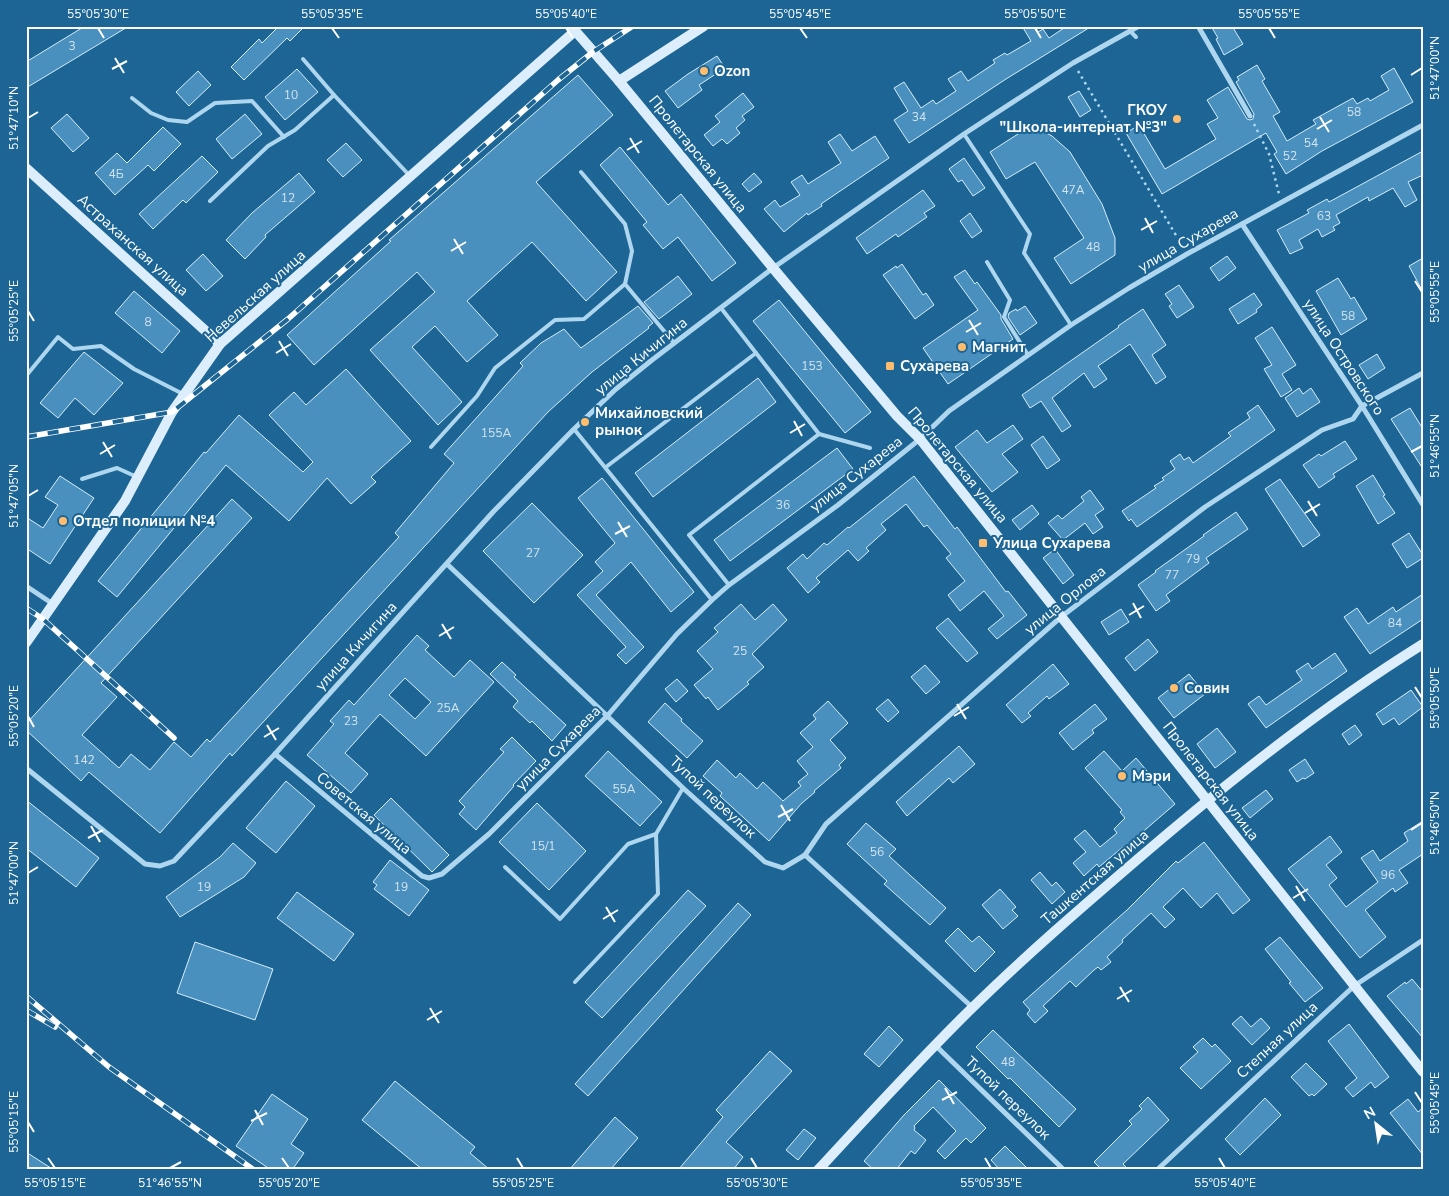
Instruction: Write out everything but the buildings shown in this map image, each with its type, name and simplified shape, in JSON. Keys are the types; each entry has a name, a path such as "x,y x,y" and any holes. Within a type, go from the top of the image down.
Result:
{"street":[{"path":"619,81 704,26"},
{"name":"улица Кичигина","path":"26,768 145,864 160,866 174,861 275,754 524,480 616,390 772,268 964,134 1128,29 1139,26"},
{"path":"1198,26 1250,116"},
{"name":"Пролетарская улица","path":"573,29 619,81 772,268 898,416 920,439 1423,1072"},
{"name":"Невельская улица","path":"26,643 124,501 183,394 220,344 410,177 573,29"},
{"name":"улица Сухарева","path":"442,874 489,834 608,715 677,634 712,600 729,585 838,505 920,439 949,411 1071,325 1187,254 1423,125"},
{"name":"Астраханская улица","path":"26,168 220,344"},
{"name":"улица Островского","path":"1242,224 1362,406 1423,505"},
{"name":"улица Орлова","path":"805,855 826,824 1061,617 1205,507 1322,430 1353,418 1362,406 1423,373"},
{"name":"Тупой переулок","path":"447,564 683,788 765,862 783,868 805,855"},
{"path":"26,586 53,604"},
{"name":"Ташкентская улица","path":"818,1170 934,1045 972,1007 1087,902 1207,800 1343,697 1423,644"},
{"name":"Советская улица","path":"275,754 422,876 429,878 442,874"},
{"path":"805,855 972,1007"},
{"name":"Степная улица","path":"1157,1170 1354,986 1423,940"},
{"name":"Тупой переулок","path":"934,1045 1064,1170"}],"lane":[{"path":"1128,29 1136,37"},
{"path":"303,59 410,177"},
{"path":"210,201 268,146 295,130 334,95"},
{"path":"132,98 150,113 168,120 187,122 215,103 252,101 284,137"},
{"path":"964,134 1030,234 1024,253 1071,325"},
{"path":"431,447 478,396 495,368 555,320 584,319 625,284 632,251 625,224 582,172"},
{"path":"987,262 1010,300 1004,317 1028,355"},
{"path":"625,284 674,343"},
{"path":"721,308 819,434 870,448"},
{"path":"26,376 58,337 73,349 101,346 134,369 183,394"},
{"path":"606,467 756,352"},
{"path":"574,429 712,600"},
{"path":"729,585 689,535 819,434"},
{"path":"82,479 117,468 137,476"},
{"path":"575,982 658,894 656,834 683,788"},
{"path":"505,867 560,919 628,844 656,834"}],"path":[{"path":"1073,63 1187,254"},
{"path":"1250,116 1269,154 1281,203"}],"railway":[{"path":"26,437 172,412 288,319 558,80 593,52 633,26"},
{"path":"26,608 43,619 174,738"},
{"path":"26,996 109,1067 254,1170"},
{"path":"26,1010 55,1027"}],"place":[{"name":"Ozon","path":"704,71"},
{"name":"ГКОУ \"Школа-интернат №3\"","path":"1177,119"},
{"name":"Магнит","path":"962,347"},
{"name":"Сухарева","path":"890,366"},
{"name":"Михайловский рынок","path":"585,422"},
{"name":"Отдел полиции №4","path":"63,521"},
{"name":"Улица Сухарева","path":"983,543"},
{"name":"Совин","path":"1174,688"},
{"name":"Мэри","path":"1122,776"}]}
